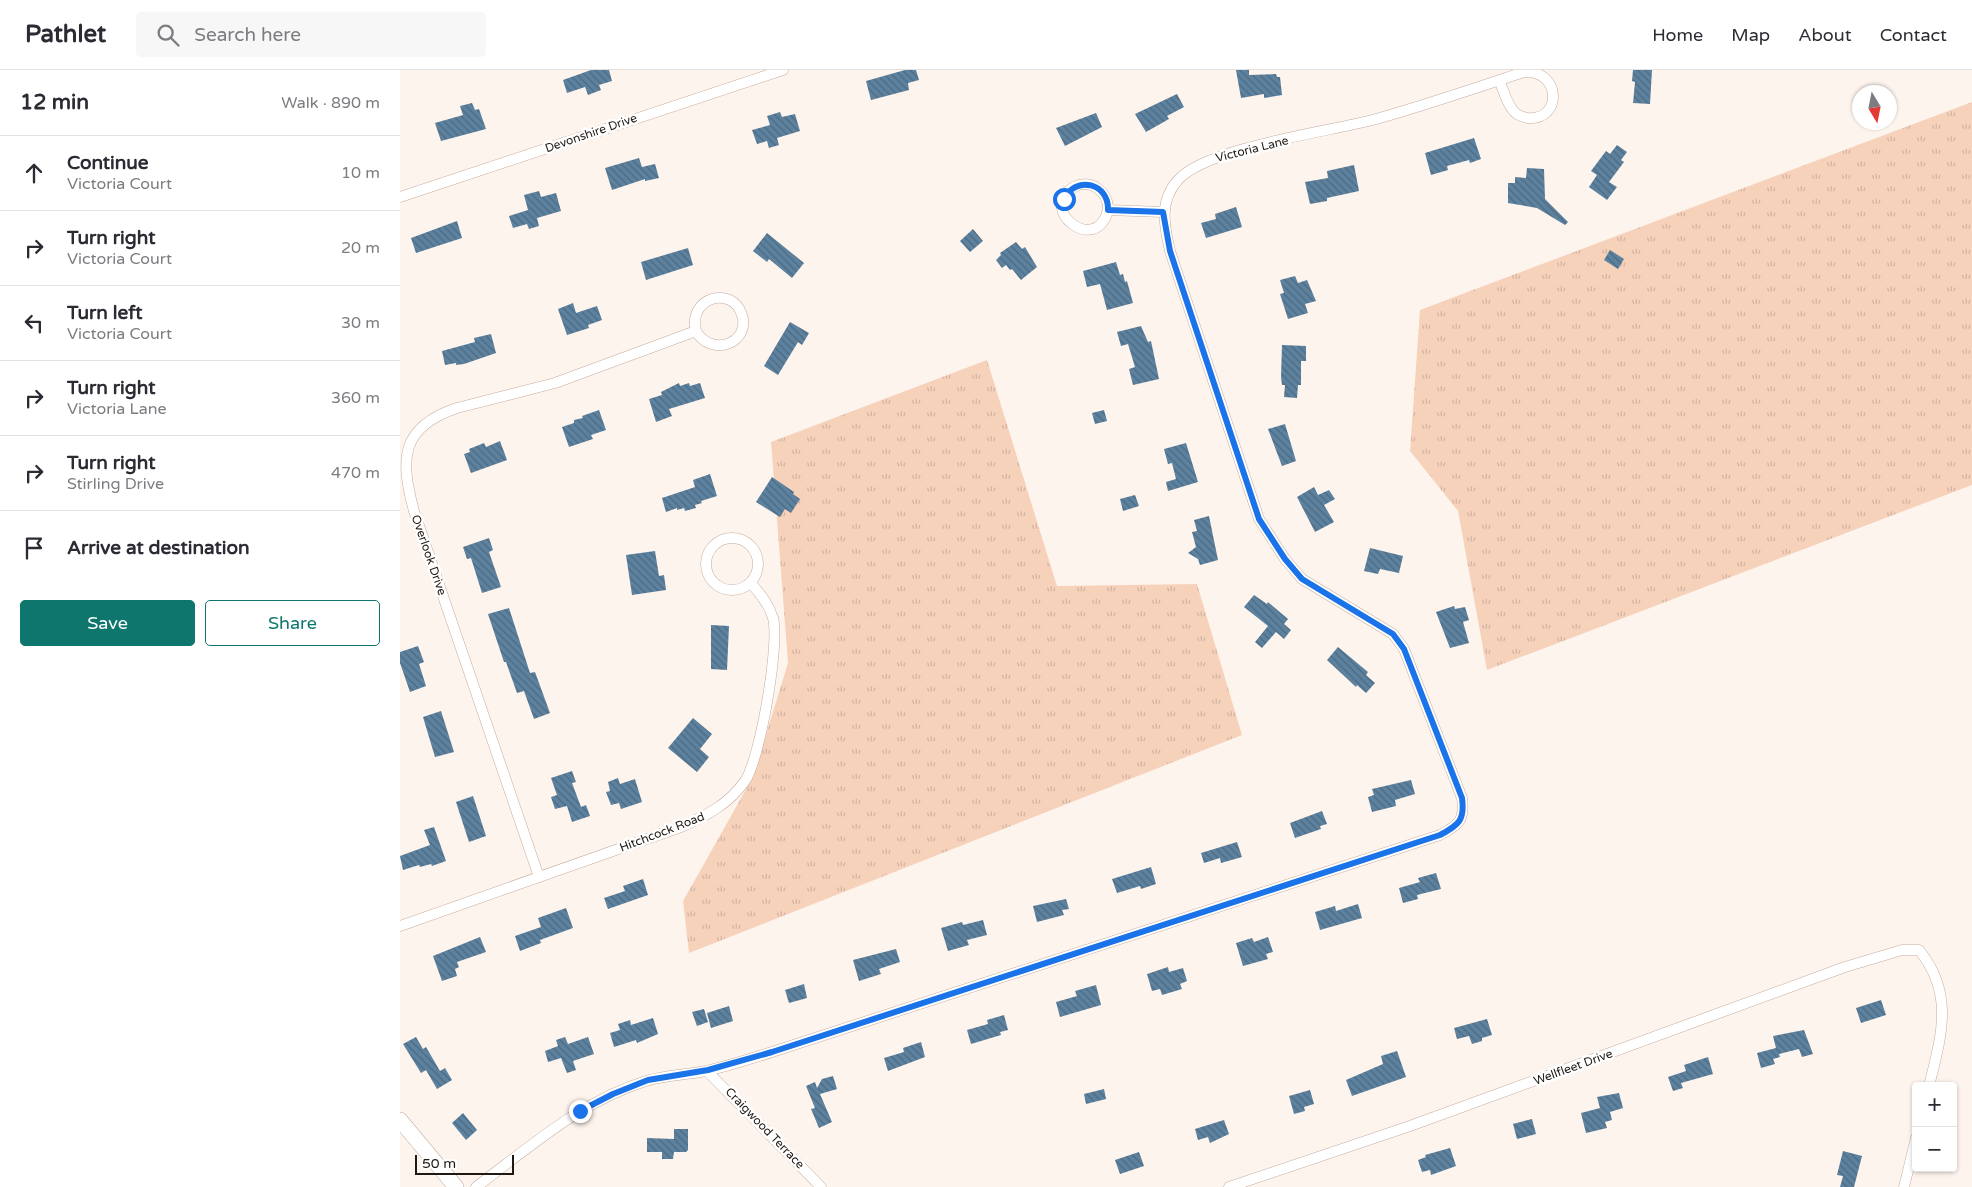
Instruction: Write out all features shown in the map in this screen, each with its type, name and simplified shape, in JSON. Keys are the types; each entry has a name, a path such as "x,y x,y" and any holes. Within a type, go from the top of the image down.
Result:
{"main road":[{"path":"400,1120 456,1187"}],"street":[{"name":"Devonshire Drive","path":"400,197 783,70"},
{"name":"Victoria Lane","path":"708,1070 772,1052 1430,838 1458,824 1464,812 1462,798 1404,649 1393,634 1302,579 1285,559 1259,519 1170,251 1163,212 1171,189 1179,179 1192,168 1235,151 1375,119 1499,80 1529,71 1540,73 1548,79 1552,85 1552,102 1547,111 1538,117 1524,117 1512,108 1499,80"},
{"path":"1086,184 1096,187 1103,192 1108,210 1104,220 1097,227 1082,230 1069,222 1064,214 1063,204 1066,194 1073,188 1086,184"},
{"path":"1108,210 1163,212"},
{"path":"717,298 728,299 736,305 742,314 742,329 736,338 728,344 712,345 702,340 696,331 697,311 708,300 717,298"},
{"name":"Overlook Drive","path":"539,876 414,511 406,480 406,450 412,436 422,426 444,413 555,383 696,331"},
{"path":"737,538 752,546 758,562 757,573 751,582 736,590 725,589 716,584 709,575 706,564 715,544 725,539 737,538"},
{"name":"Hitchcock Road","path":"400,926 700,819 733,796 746,780 755,761 760,742 775,641 770,610 751,582"},
{"name":"Wellfleet Drive","path":"1229,1187 1410,1126 1845,967 1902,950 1917,950 1933,966 1943,1009 1942,1032 1930,1082"},
{"path":"476,1187 566,1120 613,1094 648,1080 708,1070"},
{"name":"Craigwood Terrace","path":"708,1070 821,1187"},
{"path":"1904,1187 1912,1154"}],"green space":[{"path":"1972,102 1972,485 1487,670 1458,511 1410,451 1420,310"},
{"path":"987,360 1057,586 1197,584 1242,735 689,953 683,901 753,777 788,663 771,442"}],"building":[{"path":"591,70 609,70 612,81 599,85 601,90 588,95 585,87 567,93 563,80"},
{"path":"905,70 916,70 919,80 908,83 909,90 871,100 866,81"},
{"path":"1236,70 1249,70 1249,75 1276,74 1277,77 1280,77 1282,95 1264,98 1264,94 1241,98"},
{"path":"1633,70 1652,70 1650,104 1633,103 1635,82 1632,81"},
{"path":"1177,94 1184,107 1167,116 1169,119 1146,132 1135,114"},
{"path":"472,103 475,110 479,109 486,129 441,141 435,123 463,115 460,106"},
{"path":"780,112 782,117 795,114 800,131 777,138 779,145 769,148 767,141 757,144 752,130 770,125 767,116"},
{"path":"1096,113 1102,127 1065,146 1056,128"},
{"path":"1474,138 1481,159 1470,163 1469,160 1447,166 1448,170 1431,175 1425,153"},
{"path":"1617,145 1627,152 1621,160 1624,162 1609,182 1617,187 1607,200 1589,187 1597,175 1591,171 1606,151 1610,154"},
{"path":"639,158 642,167 655,164 659,178 645,181 645,179 612,190 605,168"},
{"path":"1354,165 1359,191 1310,204 1305,182 1328,178 1327,171"},
{"path":"1527,168 1544,169 1545,199 1568,222 1565,225 1537,208 1508,203 1508,183 1515,183 1515,177 1526,178"},
{"path":"539,191 541,197 556,193 561,211 537,218 539,226 529,229 527,224 513,228 509,216 528,210 524,195"},
{"path":"1236,207 1242,227 1206,238 1201,223 1216,219 1215,214"},
{"path":"457,221 462,238 416,253 411,238"},
{"path":"973,229 983,241 970,252 960,241"},
{"path":"767,233 804,263 792,278 769,259 767,262 753,251"},
{"path":"1016,242 1022,249 1025,247 1037,267 1021,280 1012,269 1010,270 1006,265 1002,268 996,260 1001,255 1000,253"},
{"path":"688,248 693,265 646,280 641,262"},
{"path":"1610,250 1624,259 1618,269 1604,260"},
{"path":"1116,262 1120,275 1123,274 1125,282 1127,281 1133,303 1107,310 1100,284 1087,287 1083,271"},
{"path":"1295,276 1298,283 1307,280 1316,301 1305,304 1308,313 1288,319 1280,294 1284,293 1280,280"},
{"path":"573,303 576,313 597,306 602,320 588,325 589,328 567,335 558,309"},
{"path":"790,322 809,333 802,345 798,342 778,375 764,366"},
{"path":"1141,326 1148,342 1151,341 1159,379 1133,385 1129,369 1135,367 1128,344 1121,346 1117,332"},
{"path":"491,334 496,353 464,364 445,365 442,351 475,342 474,338"},
{"path":"1282,345 1306,346 1306,361 1301,361 1301,385 1298,385 1297,398 1284,397 1285,385 1282,385 1281,377"},
{"path":"679,383 680,386 689,383 690,386 700,383 705,398 669,409 672,416 656,422 649,399 662,395 661,392"},
{"path":"599,410 606,430 591,435 593,439 569,447 562,427 574,423 574,420 583,418 582,416"},
{"path":"1104,410 1107,421 1095,424 1092,413"},
{"path":"1285,424 1296,461 1282,466 1268,429"},
{"path":"500,441 507,460 471,473 464,454 470,452 469,449 484,443 486,447"},
{"path":"1186,443 1198,482 1168,491 1166,482 1176,479 1172,463 1168,464 1164,449"},
{"path":"710,474 717,496 701,501 702,503 695,505 696,508 685,511 684,508 677,510 677,508 666,512 662,498 695,487 693,480"},
{"path":"772,477 794,492 793,494 800,499 791,513 785,509 780,517 756,502"},
{"path":"1314,487 1318,495 1329,490 1335,499 1324,505 1334,522 1315,532 1297,497"},
{"path":"1135,495 1139,506 1123,511 1120,499"},
{"path":"1209,516 1218,560 1200,565 1198,559 1188,553 1196,547 1192,532 1197,531 1194,520"},
{"path":"489,538 493,550 489,552 501,587 482,593 471,558 467,559 463,547"},
{"path":"1370,548 1403,556 1399,573 1380,569 1378,574 1364,571"},
{"path":"655,551 659,576 664,575 666,590 632,595 626,555"},
{"path":"1254,595 1267,604 1268,602 1288,619 1284,624 1291,630 1284,639 1276,632 1262,648 1255,642 1268,626 1244,607"},
{"path":"1454,606 1455,609 1465,607 1469,620 1463,622 1469,643 1450,648 1436,612"},
{"path":"509,608 530,673 535,672 550,713 534,719 524,691 517,693 506,662 504,662 488,614"},
{"path":"711,625 729,626 727,670 711,669"},
{"path":"418,646 424,662 419,664 426,686 410,692 400,663 400,652"},
{"path":"1338,647 1368,672 1366,675 1375,683 1366,693 1357,685 1356,687 1327,660"},
{"path":"441,711 454,752 435,757 423,717"},
{"path":"693,718 712,734 700,749 709,757 697,772 668,748"},
{"path":"572,771 576,782 572,783 581,807 586,805 590,816 572,822 567,806 555,809 551,797 557,795 551,778"},
{"path":"618,778 620,784 635,779 642,802 621,809 619,803 611,805 606,792 610,791 608,782"},
{"path":"1411,780 1415,794 1395,800 1396,806 1372,812 1368,797 1374,795 1372,789"},
{"path":"473,796 486,836 469,842 456,802"},
{"path":"1322,811 1327,824 1320,826 1321,829 1295,838 1290,823"},
{"path":"434,827 446,861 432,866 431,864 420,867 419,865 403,870 400,856 430,845 424,830"},
{"path":"1237,842 1242,857 1221,863 1220,858 1204,863 1201,853"},
{"path":"1151,867 1156,884 1141,889 1140,886 1117,893 1112,879"},
{"path":"1436,873 1441,889 1417,895 1418,899 1403,903 1399,888 1420,882 1418,878"},
{"path":"643,879 648,895 608,909 604,898 625,891 623,886"},
{"path":"1066,899 1069,909 1062,910 1064,915 1037,922 1033,906"},
{"path":"1358,904 1362,918 1320,930 1315,912 1335,906 1336,911"},
{"path":"566,908 573,928 540,940 541,943 520,951 515,936 541,927 538,918"},
{"path":"983,920 987,935 967,940 969,945 948,951 941,928 962,922 963,925"},
{"path":"480,937 486,952 457,962 459,967 455,969 457,976 442,981 433,956"},
{"path":"1268,937 1273,952 1266,954 1268,959 1243,966 1236,943 1252,938 1254,942"},
{"path":"896,949 900,962 879,969 881,974 859,981 853,960"},
{"path":"1168,967 1169,972 1183,968 1187,981 1180,984 1182,989 1162,995 1160,989 1152,991 1147,974"},
{"path":"804,984 807,998 789,1003 785,990"},
{"path":"1096,985 1101,1005 1060,1017 1056,1002 1077,996 1075,991"},
{"path":"1881,1000 1886,1015 1861,1023 1856,1008"},
{"path":"729,1006 733,1021 711,1028 707,1013"},
{"path":"704,1009 708,1022 697,1026 692,1012"},
{"path":"1004,1015 1008,1030 1000,1032 1001,1035 971,1044 967,1030 988,1024 987,1020"},
{"path":"653,1018 658,1034 637,1043 636,1040 614,1047 610,1033 620,1030 618,1024 630,1020 631,1025"},
{"path":"1487,1019 1492,1035 1472,1044 1469,1036 1457,1039 1454,1028"},
{"path":"1804,1030 1813,1054 1802,1057 1799,1049 1779,1054 1780,1057 1773,1059 1775,1064 1761,1068 1757,1053 1776,1048 1773,1036"},
{"path":"416,1037 423,1049 426,1047 440,1071 445,1068 452,1080 437,1089 426,1070 421,1073 403,1044"},
{"path":"565,1037 568,1044 588,1037 594,1054 573,1061 576,1070 567,1073 561,1058 548,1062 545,1051 558,1046 556,1040"},
{"path":"921,1042 925,1057 888,1071 884,1058 904,1052 903,1048"},
{"path":"1397,1051 1406,1077 1352,1096 1346,1080 1383,1064 1381,1056"},
{"path":"1708,1057 1713,1074 1681,1083 1683,1088 1673,1091 1668,1077 1686,1071 1684,1065"},
{"path":"833,1076 837,1089 820,1094 832,1122 819,1128 811,1109 815,1108 806,1086 815,1082 817,1088 822,1079"},
{"path":"1104,1089 1106,1099 1086,1104 1084,1094"},
{"path":"1310,1090 1314,1104 1304,1107 1305,1111 1294,1114 1289,1096"},
{"path":"1619,1093 1623,1108 1610,1112 1612,1120 1605,1122 1607,1128 1586,1133 1581,1113 1600,1108 1597,1097"},
{"path":"463,1113 477,1130 466,1140 452,1123"},
{"path":"1532,1119 1536,1134 1517,1139 1513,1124"},
{"path":"1224,1120 1229,1134 1210,1143 1208,1137 1198,1140 1195,1129"},
{"path":"674,1129 688,1129 688,1150 686,1152 674,1152 673,1159 662,1159 662,1152 647,1152 647,1138 674,1139"},
{"path":"1450,1148 1456,1166 1431,1175 1430,1170 1422,1172 1418,1160 1426,1157 1425,1155"},
{"path":"1843,1151 1862,1156 1854,1187 1840,1187 1843,1176 1837,1175"},
{"path":"1139,1152 1144,1166 1120,1174 1115,1160"}],"route":[{"path":"580,1111 597,1101 648,1080 727,1066 772,1052 1440,835 1458,824 1464,812 1462,798 1404,649 1393,634 1302,579 1285,559 1259,519 1170,251 1163,212 1108,210 1106,196 1103,192 1096,187 1086,184 1073,188 1066,194 1064,199"}]}
